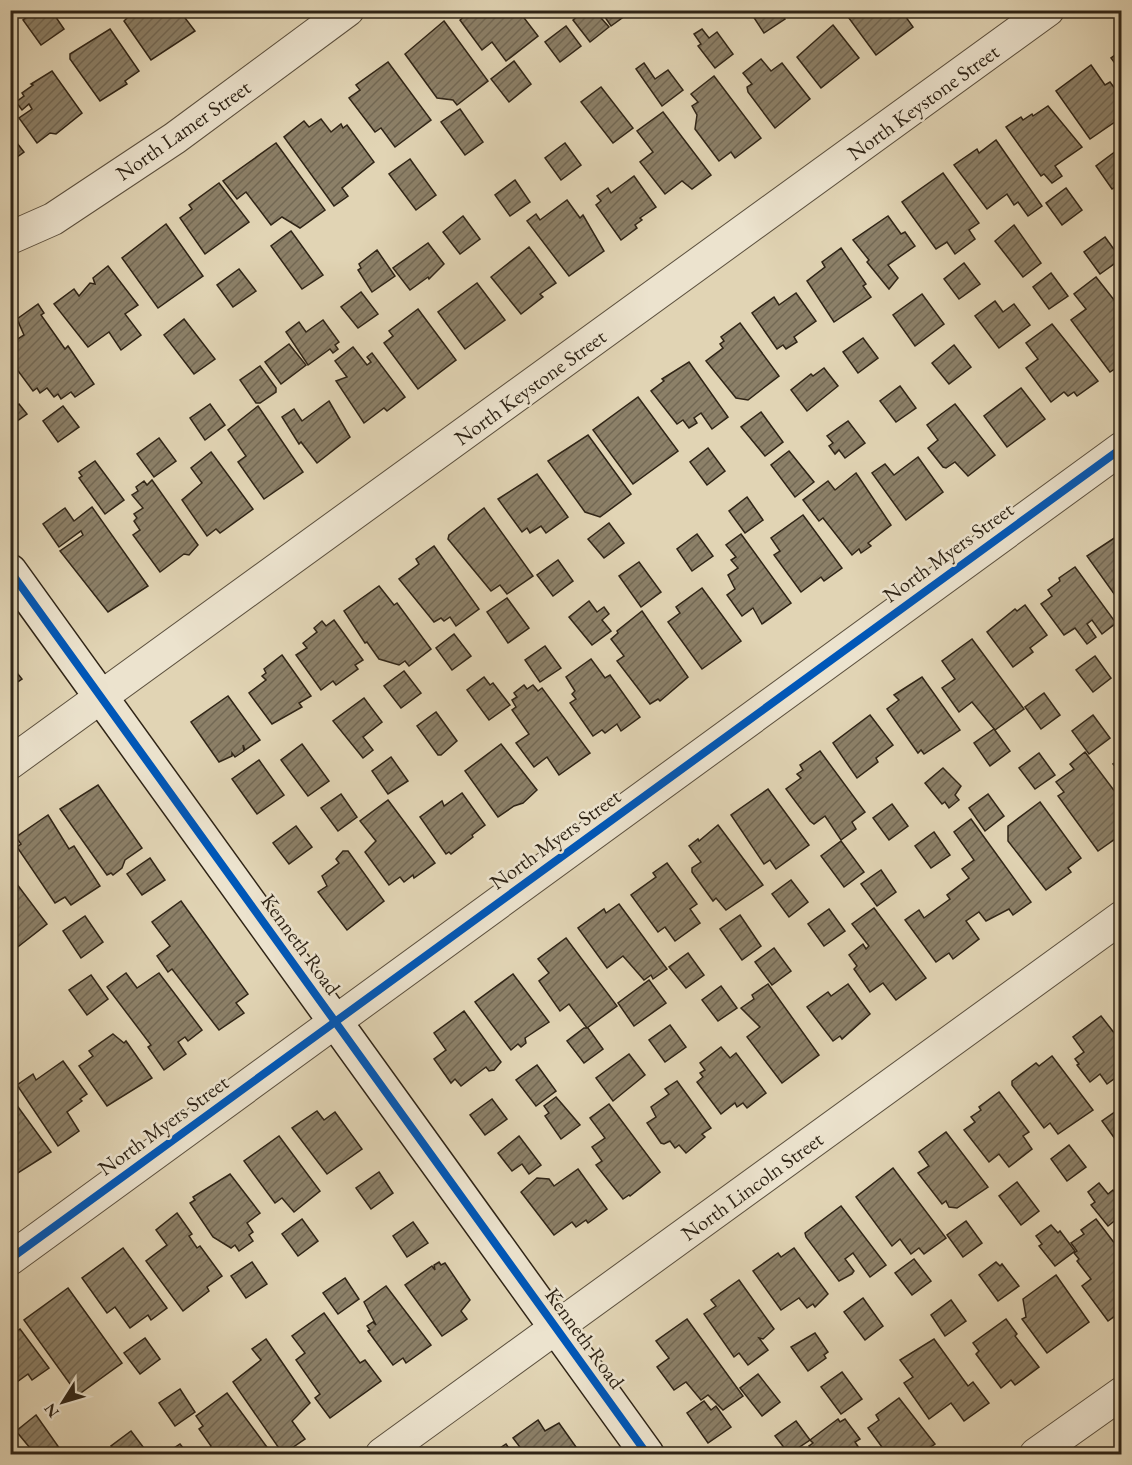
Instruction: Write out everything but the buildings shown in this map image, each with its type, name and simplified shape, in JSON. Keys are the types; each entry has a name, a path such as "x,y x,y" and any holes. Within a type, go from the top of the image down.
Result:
{"street":[{"name":"North Lamer Street","path":"10,238 53,219 175,138 348,10"},
{"name":"North Keystone Street","path":"10,763 1048,10"},
{"name":"North Myers Street","path":"10,1258 1122,448"},
{"name":"Kenneth Road","path":"10,571 647,1455"},
{"name":"North Lincoln Street","path":"382,1455 1122,916"},
{"path":"1036,1455 1122,1393"}],"cycle path":[{"path":"10,1259 1122,448"},
{"path":"10,571 647,1454"}]}
